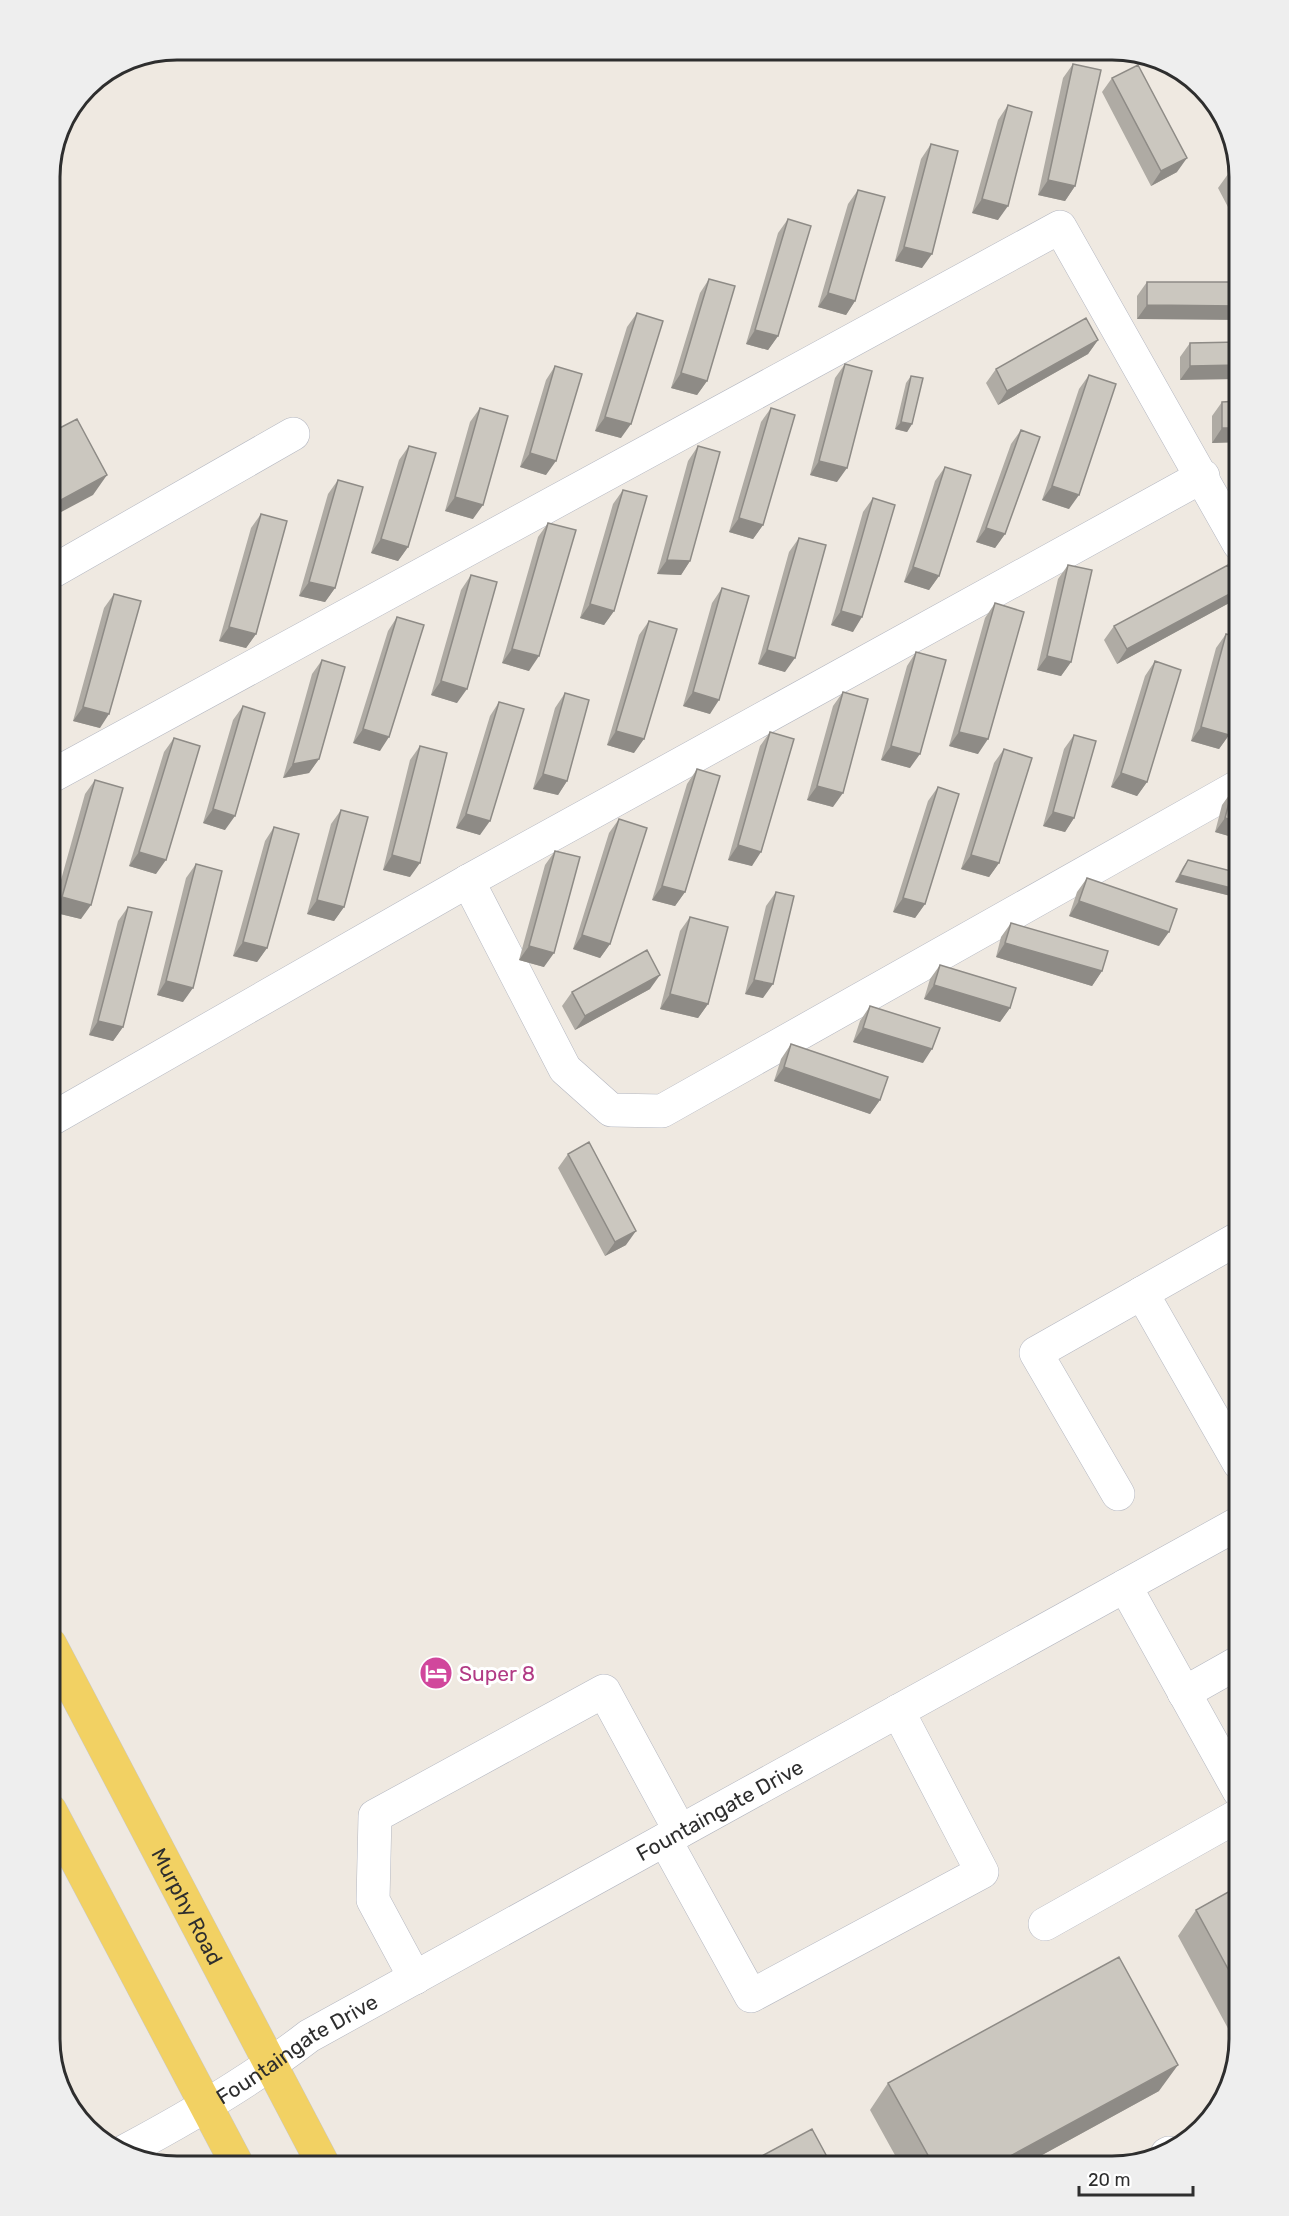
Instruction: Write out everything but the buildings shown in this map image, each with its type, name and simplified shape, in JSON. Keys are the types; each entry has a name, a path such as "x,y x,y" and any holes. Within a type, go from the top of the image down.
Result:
{"main road":[{"name":"Murphy Road","path":"60,1663 319,2156"},
{"path":"60,1829 233,2156"}],"street":[{"path":"60,772 1060,227 1229,525"},
{"path":"60,567 293,434"},
{"path":"60,1114 468,881 1203,476"},
{"path":"468,881 565,1068 611,1110 662,1111 1229,792"},
{"path":"1118,1494 1036,1353 1229,1244"},
{"path":"1142,1293 1229,1446"},
{"name":"Fountaingate Drive","path":"132,2147 207,2107 271,2066 309,2036 1229,1529"},
{"path":"1125,1586 1229,1773"},
{"path":"1184,1693 1229,1668"},
{"path":"415,1978 373,1900 375,1816 604,1691 751,1996 982,1872 898,1711"},
{"path":"1045,1924 1229,1821"}],"place":[{"name":"Super 8","path":"436,1673"}]}
